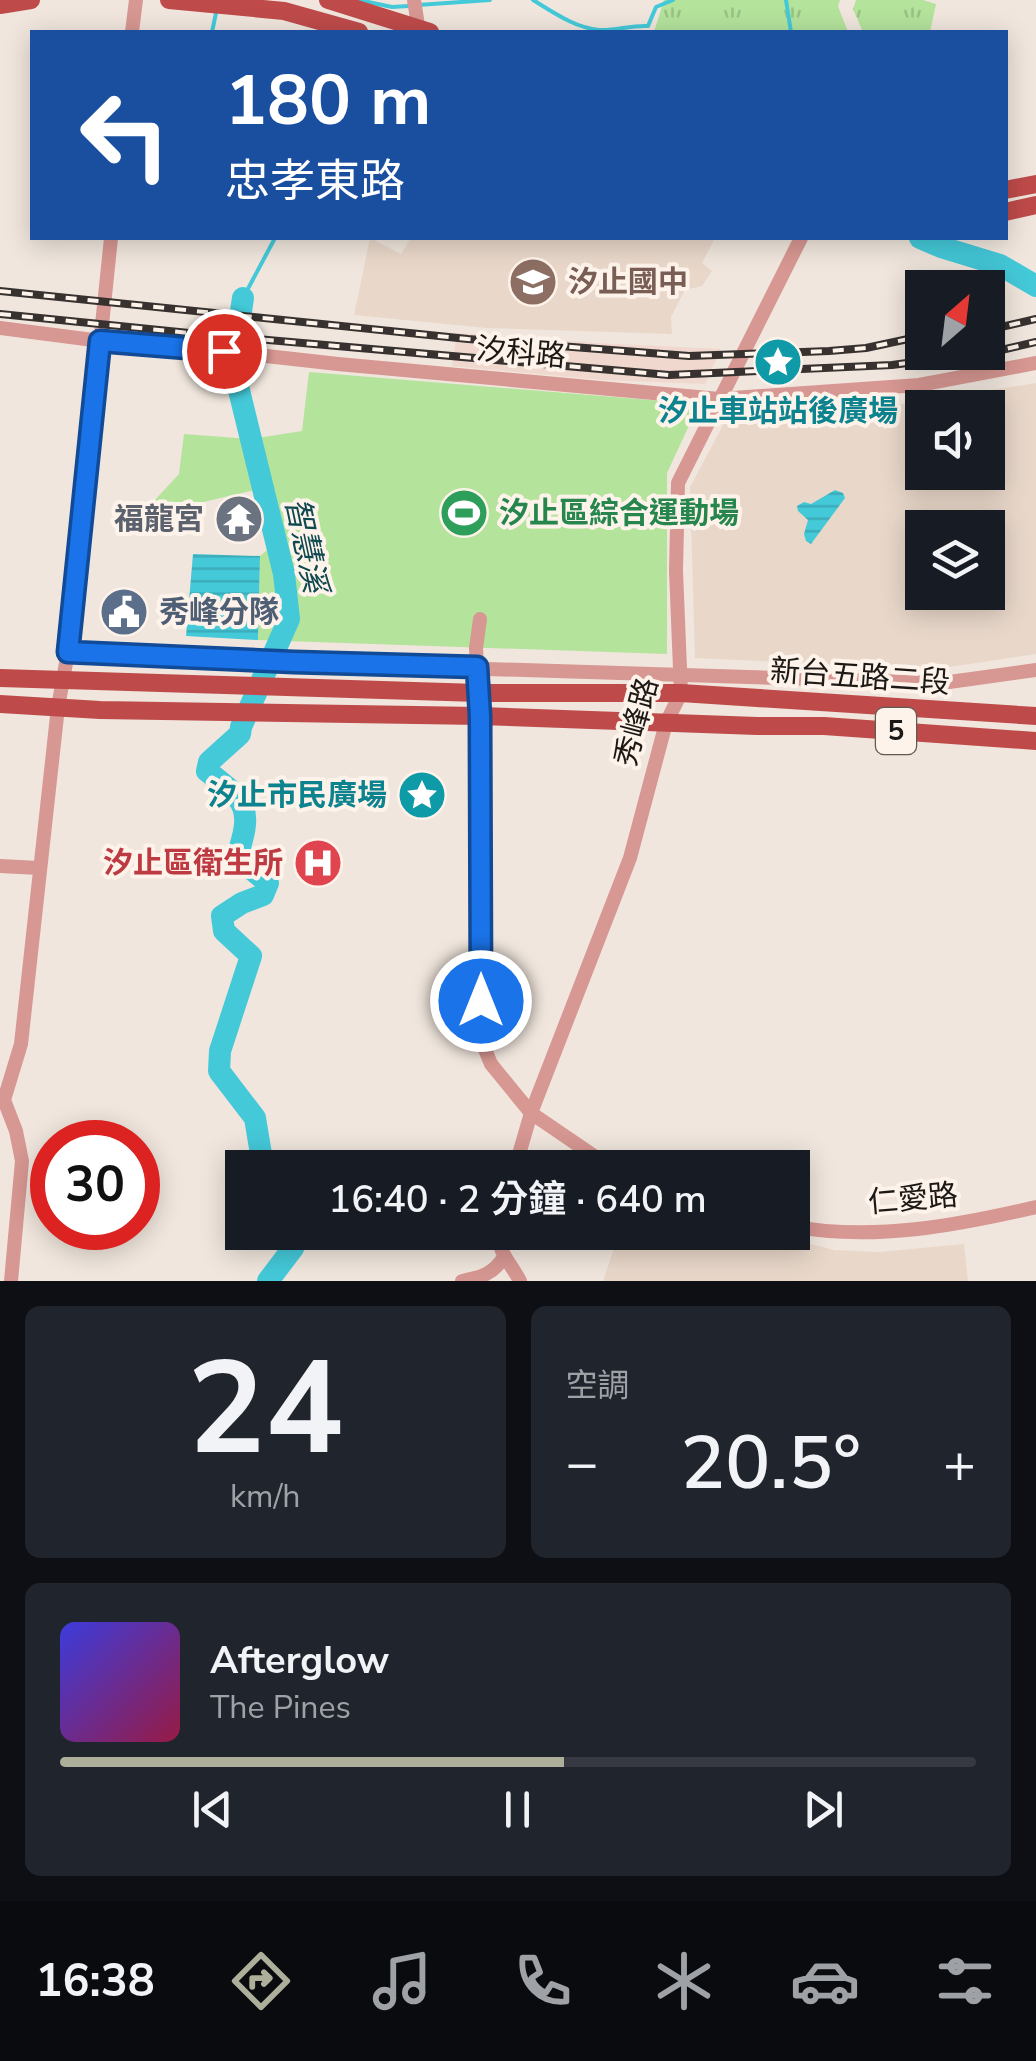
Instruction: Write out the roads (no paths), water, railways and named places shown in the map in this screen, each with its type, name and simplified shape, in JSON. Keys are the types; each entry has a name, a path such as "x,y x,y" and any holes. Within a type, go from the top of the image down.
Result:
{"main road":[{"path":"0,5 31,0"},
{"path":"170,0 251,8 286,6 353,30"},
{"path":"328,0 419,17"},
{"path":"1008,189 1036,184"},
{"path":"1008,211 1036,205"},
{"name":"5","path":"0,678 478,693 680,693"},
{"name":"新台五路二段","path":"680,693 1036,716"},
{"name":"5","path":"0,704 666,723"},
{"name":"新台五路二段","path":"666,723 831,726 1036,742"}],"street":[{"path":"132,30 136,0"},
{"path":"11,1281 22,1161 16,1131 2,1102 21,1044 58,707 68,652 111,240"},
{"name":"秀峰路","path":"520,1150 630,858 666,723 680,693 678,483 800,240"},
{"name":"汐科路","path":"0,328 100,341 719,398 919,385 1036,362"},
{"path":"480,619 476,648 484,1048 490,1064 531,1113 585,1150"},
{"path":"68,652 942,683 1036,670"},
{"path":"0,866 39,868"},
{"name":"仁愛路","path":"810,1228 848,1232 930,1228 1036,1207"},
{"path":"501,1250 520,1281"},
{"path":"462,1281 486,1276 504,1257"}],"water":[{"path":"835,490 845,498 811,544 804,534 808,520 797,506 811,504"},
{"path":"193,554 260,556 258,640 186,636"}],"waterway":[{"path":"359,0 392,7 409,6"},
{"path":"418,5 490,0"},
{"path":"533,0 573,23 605,30 648,26 656,7 673,0"},
{"path":"786,0 791,30"},
{"name":"智慧溪","path":"212,30 216,13"},
{"name":"智慧溪","path":"243,298 274,240"},
{"path":"925,240 1000,265 1036,286"},
{"name":"智慧溪","path":"234,357 243,298"},
{"name":"智慧溪","path":"234,370 284,574 289,619 240,734 209,762 207,771 243,807 245,827 237,857 268,883 263,895 222,916 224,931 251,956 220,1051 219,1071 255,1118 260,1150"},
{"name":"智慧溪","path":"268,1281 291,1250"}],"railway":[{"path":"0,291 468,339 689,356 829,351 905,340"},
{"path":"0,314 669,375 892,365 1036,342"},
{"path":"1005,326 1036,319"}],"place":[{"name":"汐止國中","path":"533,282"},
{"name":"汐止車站站後廣場","path":"778,362"},
{"name":"汐止區綜合運動場","path":"464,513"},
{"name":"福龍宮","path":"239,519"},
{"name":"秀峰分隊","path":"124,612"},
{"name":"汐止市民廣場","path":"422,795"},
{"name":"汐止區衛生所","path":"318,863"}]}
